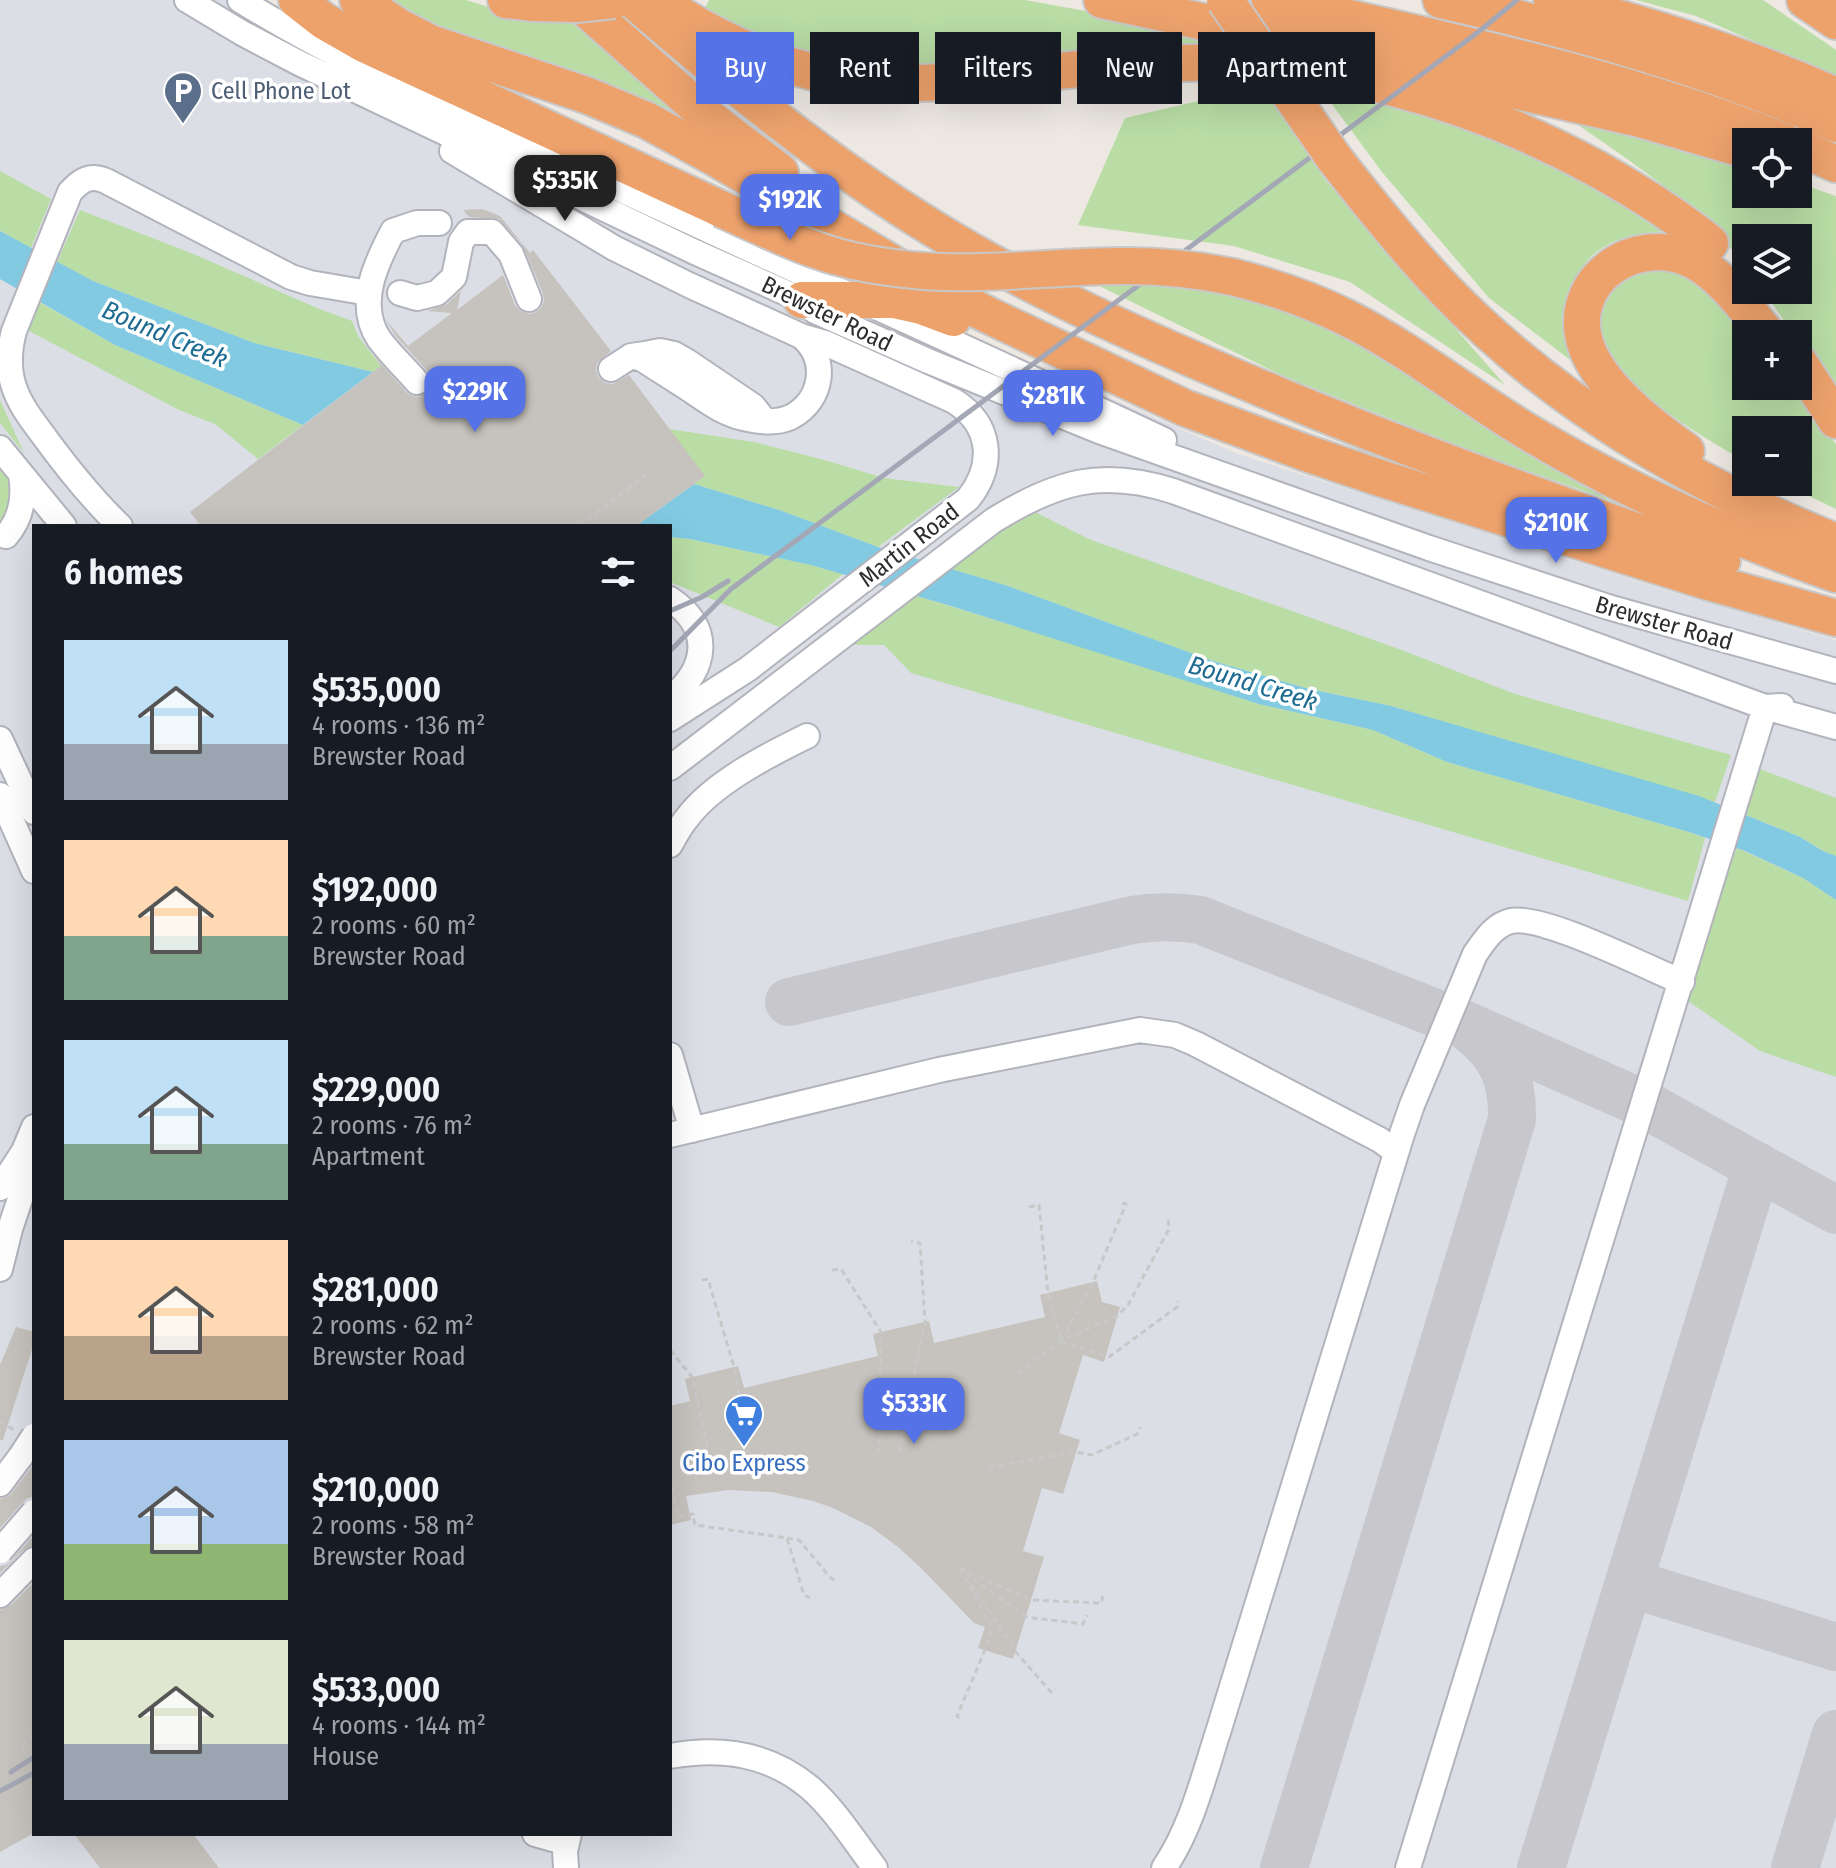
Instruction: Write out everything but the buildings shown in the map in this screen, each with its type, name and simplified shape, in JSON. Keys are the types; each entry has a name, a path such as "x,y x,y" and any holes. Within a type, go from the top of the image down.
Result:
{"highway":[{"path":"297,0 324,21 366,45 816,250 857,262 924,271 1132,266 1184,269 1257,284 1312,302 1396,346 1519,427 1621,484 1713,527 1836,574"},
{"path":"358,0 430,43 586,95 646,120 707,152 930,286 1185,408"},
{"path":"576,0 742,144 826,204 925,263 1076,337 1253,406 1289,400"},
{"path":"520,2 576,4 614,0"},
{"path":"633,0 750,99 854,177 935,230 1079,307 1289,400 1513,487 1836,598"},
{"path":"657,0 714,34 770,59 820,74 863,81 926,83 1128,65 1204,63 1309,71 1372,83 1471,111 1558,148 1655,203 1710,243"},
{"path":"1102,0 1640,119 1732,146"},
{"path":"1225,0 1334,158 1445,290 1493,336 1597,418 1652,453 1710,485 1836,542"},
{"path":"1270,0 1594,77 1747,128"},
{"path":"1441,0 1658,57 1751,89 1836,124"},
{"path":"1552,0 1700,43 1836,96"},
{"path":"1805,0 1836,20"},
{"path":"1377,59 1490,100 1577,140 1649,187 1710,243 1732,268"},
{"path":"1812,153 1836,164"},
{"path":"1812,171 1836,179"},
{"path":"1755,320 1725,285 1704,267 1684,257 1651,252 1631,256 1604,272 1587,299 1582,324 1586,345 1596,365 1635,410 1700,461 1801,527"},
{"path":"802,300 894,300 921,306 1069,367 1306,453 1709,582 1836,618"}],"street":[{"name":"Brewster Road","path":"187,0 330,78 802,300 815,311 956,373 1109,435 1429,548 1675,627 1836,671"},
{"path":"1823,0 1836,20"},
{"name":"Brewster Road","path":"247,4 341,58 1267,490"},
{"name":"Martin Road","path":"330,78 596,238 801,336 825,343 954,401 977,422 986,444 986,461 978,485 961,506 736,677 672,718"},
{"path":"118,524 82,487 53,449 25,410 12,381 11,341 19,317 70,192 80,182 86,178 99,178 291,277 357,291"},
{"path":"596,238 589,221 594,204 606,196 626,192"},
{"path":"417,382 379,339 371,323 369,290 393,231 417,223 439,223"},
{"path":"400,293 417,298 437,293 454,277 461,242 468,232 492,232 511,254 529,299"},
{"path":"629,360 660,351 674,354 753,406 765,421 775,421 792,416 806,405 816,390 818,358 810,343 801,336"},
{"path":"0,448 58,518"},
{"path":"3,538 20,513 23,495 21,475"},
{"path":"672,766 968,538 1019,506 1058,487 1128,480 1157,486 1765,707 1836,727"},
{"path":"3,538 32,527"},
{"path":"672,600 693,620 701,644 699,661 691,678 672,697"},
{"path":"1765,707 1787,705 1836,712"},
{"path":"1408,1868 1765,707"},
{"path":"672,842 701,802 749,766 807,736"},
{"path":"0,739 26,787"},
{"path":"0,795 32,866"},
{"path":"1164,1868 1175,1852 1189,1819 1219,1729 1396,1152 1412,1105 1475,954 1496,928 1509,921 1533,922 1557,929 1682,982"},
{"path":"672,1069 681,1133 939,1070 1140,1030 1175,1035 1196,1044 1380,1140 1396,1152"},
{"path":"0,1188 24,1151 32,1132"},
{"path":"0,1269 32,1163"},
{"path":"0,1484 32,1439"},
{"path":"0,1551 32,1514"},
{"path":"0,1595 32,1562"},
{"path":"672,1756 727,1752 759,1760 789,1773 825,1804 875,1868"},
{"path":"566,1868 568,1838"}],"path":[{"path":"582,524 646,475"},
{"path":"1061,1341 1093,1282 1126,1204 1121,1203"},
{"path":"1029,1207 1039,1205 1048,1293 1061,1341"},
{"path":"1018,1373 1061,1341 1117,1316 1128,1305 1169,1229 1168,1218"},
{"path":"899,1453 925,1322 920,1243 911,1241"},
{"path":"832,1270 841,1269 881,1332 879,1451"},
{"path":"702,1280 708,1279 734,1367 747,1441"},
{"path":"1061,1341 1109,1357 1177,1307 1178,1301"},
{"path":"672,1352 692,1377 708,1449"},
{"path":"989,1467 1076,1452 1092,1455 1137,1434 1140,1427"},
{"path":"672,1486 679,1517 693,1514 695,1525 799,1540 835,1581"},
{"path":"787,1538 804,1595 810,1598"},
{"path":"960,1568 1031,1600 1101,1603 1103,1596"},
{"path":"960,1568 1026,1617 1083,1624 1087,1615"},
{"path":"960,1568 992,1628 957,1716 961,1719"},
{"path":"960,1568 1015,1651 1051,1692 1056,1689"},
{"path":"32,1737 21,1746 32,1765"}],"shaded area":[{"path":"0,0 267,0 320,38 911,311 1238,454 1669,591 1836,640 1836,1868 0,1868"}],"green space":[{"path":"372,0 466,0 498,10 584,18 702,125 697,133"},
{"path":"709,0 1025,0 1201,32 1198,32 1198,50 1182,51 1182,32 1077,32 1077,57 1061,58 1061,32 935,32 935,66 919,67 919,32 810,32 810,53 794,48 794,32 753,32 705,8"},
{"path":"1636,0 1763,0 1836,50 1836,77 1696,16"},
{"path":"1375,100 1465,119 1587,180 1669,231 1641,234 1614,242 1583,266 1570,289 1566,308 1581,368 1489,298 1382,172 1332,104 1375,104"},
{"path":"1198,101 1198,104 1275,104 1326,181 1505,385 1350,282 1234,246 1078,225 1125,118"},
{"path":"1571,120 1732,159 1732,208 1812,208 1812,188 1836,196 1836,397 1812,362 1812,320 1783,320 1773,304 1812,304 1812,224 1732,224 1732,250 1714,229 1644,172"},
{"path":"0,171 51,199 31,248 0,231"},
{"path":"80,210 352,321 358,336 381,366 373,372 254,343 93,281 57,262"},
{"path":"1652,262 1697,277 1734,320 1732,400 1803,400 1836,444 1836,509 1809,496 1812,496 1812,416 1732,416 1732,453 1660,407 1621,370 1608,350 1600,328 1611,289 1627,273"},
{"path":"1085,279 1267,298 1358,338 1428,389 1647,513 1476,453 1281,375"},
{"path":"39,302 115,345 303,425 258,459 215,424 179,410 27,330"},
{"path":"0,400 24,453 0,423"},
{"path":"669,429 754,442 884,478 959,487 878,547 782,511 694,484"},
{"path":"0,460 11,479 13,494 0,529"},
{"path":"1033,511 1091,540 1399,649 1515,694 1731,755 1715,802 1391,706 1309,689 1213,661 1008,586 947,568 995,531"},
{"path":"672,537 843,574 779,627 672,583"},
{"path":"911,594 1259,704 1373,730 1447,762 1705,838 1688,901 911,673 884,645 847,645"},
{"path":"1760,769 1836,798 1836,856 1746,815"},
{"path":"1737,848 1803,878 1836,900 1836,1077 1760,1051 1678,994"}],"water":[{"name":"Bound Creek","path":"0,231 93,281 254,343 373,372 303,425 115,345 0,279"},
{"name":"Bound Creek","path":"694,484 782,511 878,547 1008,586 1213,661 1309,689 1391,706 1699,796 1800,837 1836,856 1836,900 1803,878 1745,851 1447,762 1373,730 1259,704 811,565 672,537 672,524 639,524"}],"taxiway":[{"path":"789,1002 1132,920 1166,917 1200,920 1463,1024 1644,1104 1836,1210"},
{"path":"1284,1868 1512,1119 1508,1080 1503,1068 1490,1048 1470,1029"},
{"path":"1541,1868 1757,1166"},
{"path":"1629,1583 1836,1647"},
{"path":"1795,1868 1836,1734"}],"tunnel":[{"path":"0,1831 32,1811"}],"railway":[{"path":"672,649 731,589 1477,33 1517,0"},
{"path":"672,610 728,581"},
{"path":"11,1772 32,1758"},
{"path":"0,1791 32,1774"}],"place":[{"name":"Cell Phone Lot","path":"183,125"},
{"name":"Cibo Express","path":"744,1448"}]}
